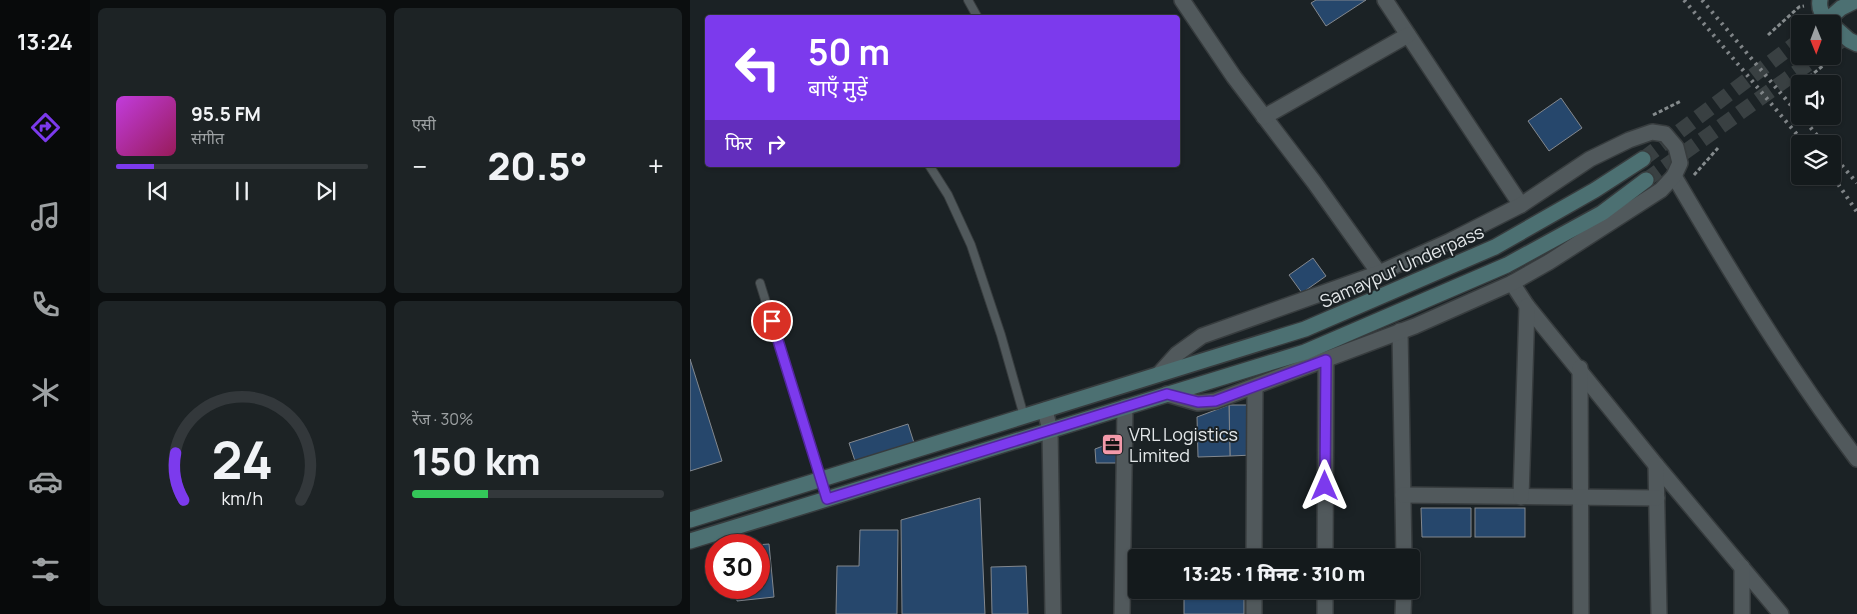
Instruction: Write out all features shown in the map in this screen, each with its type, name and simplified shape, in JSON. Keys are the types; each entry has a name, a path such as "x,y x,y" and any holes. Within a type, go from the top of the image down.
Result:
{"main road":[{"path":"1820,0 1819,10 1822,15"},
{"path":"1836,15 1841,8 1857,0"},
{"path":"1841,32 1849,40 1855,35"},
{"name":"Samaypur Underpass","path":"690,520 1305,329 1486,251 1595,190 1643,158"},
{"path":"690,541 1305,352 1507,265 1602,213 1646,180"}],"street":[{"path":"1182,0 1234,77 1314,182 1379,273"},
{"path":"1385,0 1521,205"},
{"path":"1264,117 1408,35"},
{"path":"1160,374 1178,354 1202,336 1379,273 1450,241 1521,205 1590,159 1629,140 1652,132 1665,134 1676,147 1680,163 1674,176 1661,190 1512,283 1400,331 1255,387 1207,403 1167,394"},
{"path":"1674,176 1788,361 1857,459"},
{"path":"1512,283 1527,306 1580,368 1656,465 1781,614"},
{"path":"1521,497 1527,306"},
{"path":"1400,331 1404,549"},
{"path":"1325,549 1326,360"},
{"path":"1580,368 1580,614"},
{"path":"1254,549 1255,387"},
{"path":"1122,614 1125,407"},
{"path":"1045,410 1050,430 1053,614"},
{"path":"1656,465 1659,614"},
{"path":"1403,496 1656,498"},
{"path":"1742,567 1742,614"},
{"path":"1254,599 1254,614"},
{"path":"1325,599 1325,614"},
{"path":"1403,614 1404,599"}],"lane":[{"path":"968,0 976,15"},
{"path":"930,167 948,195 971,245 1001,335 1024,416"},
{"path":"760,283 827,499"}],"path":[{"path":"1768,35 1798,7"},
{"path":"1812,75 1824,65"},
{"path":"1649,117 1681,101"},
{"path":"1694,175 1718,148"}],"building":[{"path":"1316,0 1366,0 1326,26 1311,3"},
{"path":"1561,98 1582,128 1549,151 1528,121"},
{"path":"1313,258 1326,276 1302,293 1289,275"},
{"path":"690,359 722,461 690,471"},
{"path":"1229,405 1252,405 1253,455 1230,456"},
{"path":"1229,405 1230,456 1198,457 1197,417"},
{"path":"908,424 916,449 857,467 849,443"},
{"path":"1122,439 1122,463 1096,463 1095,449"},
{"path":"980,498 985,614 902,614 901,520"},
{"path":"1421,508 1471,508 1471,537 1422,537"},
{"path":"1475,508 1525,508 1525,537 1475,537"},
{"path":"860,530 898,530 897,614 836,614 837,566 859,566"},
{"path":"770,555 774,597 770,597"},
{"path":"1026,566 1028,614 992,614 991,567"},
{"path":"737,599 756,599 737,601"},
{"path":"1184,599 1244,599 1244,614 1184,614"}],"tunnel":[{"path":"1841,41 1851,34"},
{"path":"1643,159 1791,47"},
{"path":"1646,180 1806,65"}],"railway":[{"path":"1684,0 1797,135"},
{"path":"1702,0 1791,105"},
{"path":"1808,125 1817,135"},
{"path":"1841,164 1857,183"},
{"path":"1839,185 1857,212"}],"place":[{"name":"VRL Logistics Limited","path":"1113,445"}],"route":[{"path":"772,321 827,499 1167,394 1207,403 1326,360 1325,486"}]}
